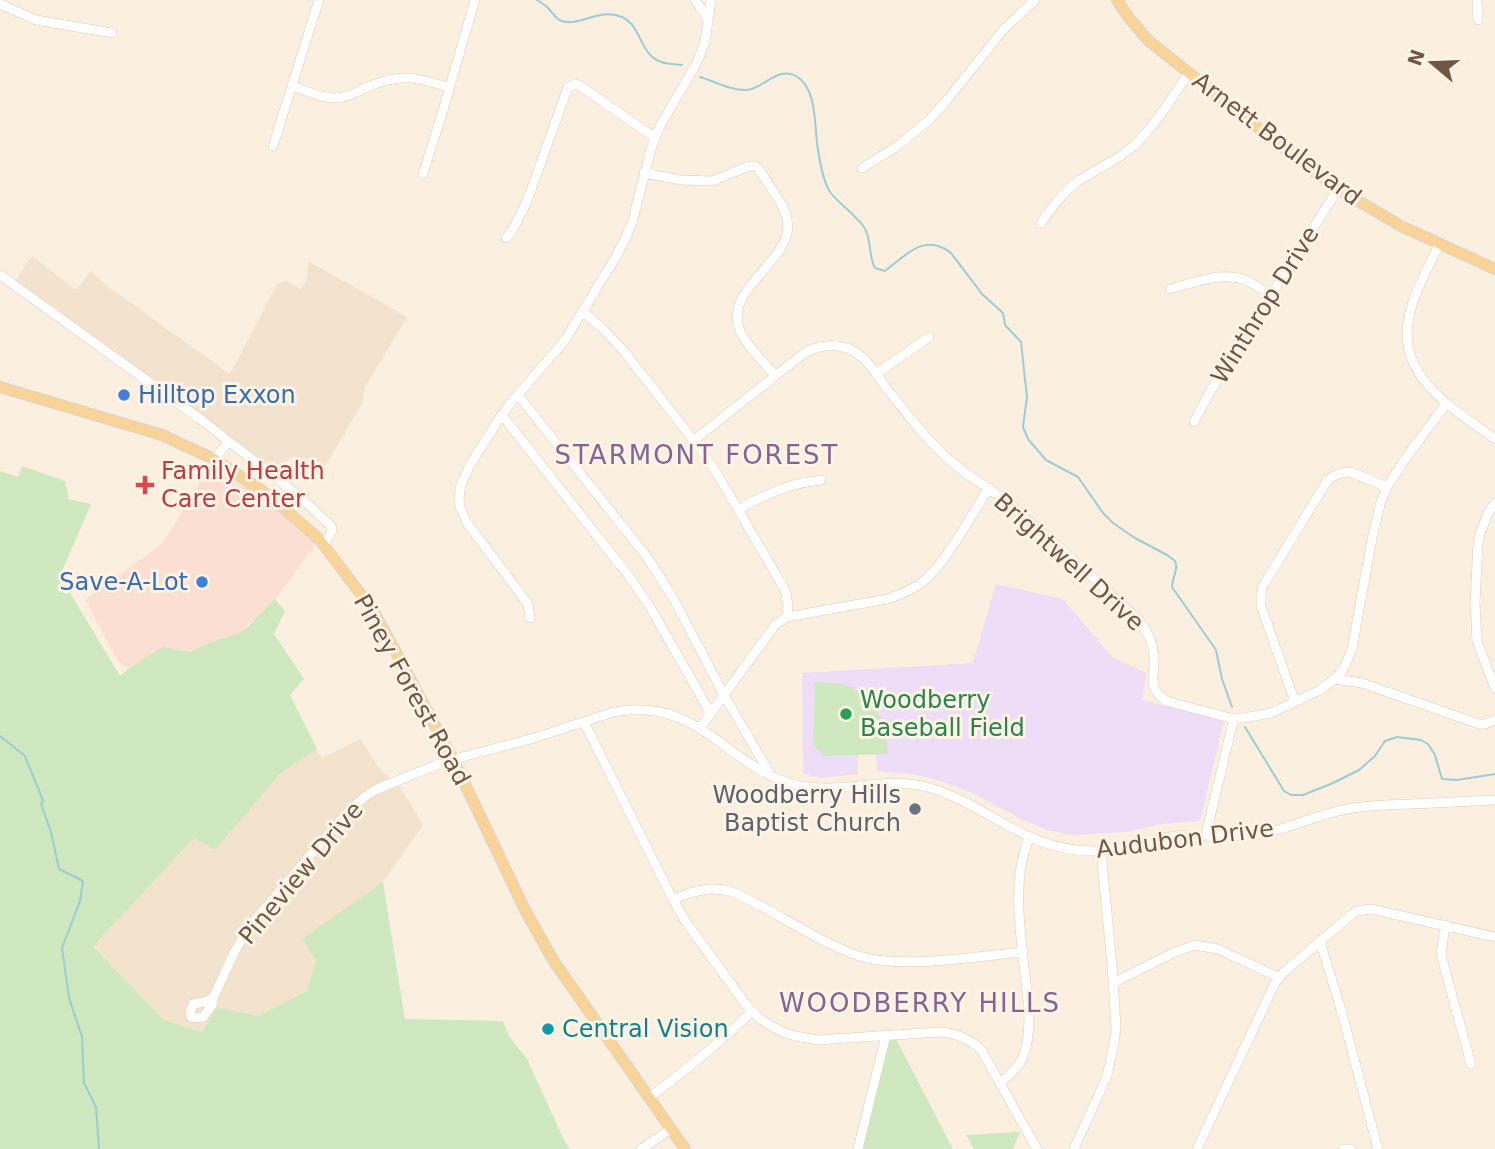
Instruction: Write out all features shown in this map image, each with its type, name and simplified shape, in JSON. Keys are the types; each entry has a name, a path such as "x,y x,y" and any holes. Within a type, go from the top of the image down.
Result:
{"main road":[{"name":"Arnett Boulevard","path":"1116,0 1149,41 1338,189 1376,212 1495,269"},
{"name":"Piney Forest Road","path":"0,387 162,435 214,459 279,504 318,539 372,609 453,759 524,910 553,960 685,1149"}],"street":[{"path":"273,146 319,0"},
{"path":"423,174 475,0"},
{"path":"695,0 708,19"},
{"path":"530,618 528,604 467,523 460,507 461,484 502,415 565,340 617,256 632,223 644,173 660,125 696,64 705,42 711,0"},
{"path":"862,168 896,147 929,120 1004,29 1035,0"},
{"path":"1477,0 1478,20"},
{"path":"0,4 36,20 112,33"},
{"path":"1041,223 1066,191 1078,181 1122,156 1140,140 1189,73"},
{"path":"292,86 336,98 407,77 450,88"},
{"path":"506,238 527,201 568,87 579,85 655,138"},
{"path":"644,173 699,182 712,181 751,165 758,168 784,210 787,234 780,249 746,291 739,307 738,324 743,337 775,376"},
{"name":"Winthrop Drive","path":"1194,422 1211,390 1338,189"},
{"path":"1439,244 1411,306 1407,332 1410,355 1430,389 1446,404 1495,439"},
{"path":"0,275 299,496 331,526 332,531 323,546"},
{"path":"1170,289 1216,278 1233,277 1249,282 1272,296"},
{"path":"583,312 624,351 716,472 785,590 787,617"},
{"path":"876,374 929,337"},
{"name":"Brightwell Drive","path":"694,441 810,349 827,345 852,351 864,359 909,417 945,457 1026,517 1139,620 1151,639 1154,653 1153,683 1161,697 1166,701 1234,719 1271,713 1329,685 1343,670 1352,649 1381,501 1405,459 1446,404"},
{"path":"518,395 647,557 672,596 770,775"},
{"path":"502,415 631,579 711,714"},
{"path":"214,459 229,442"},
{"path":"1295,702 1261,606 1263,586 1331,477 1351,472 1387,487"},
{"path":"738,510 770,492 821,480"},
{"path":"700,728 776,624 787,617 887,599 920,583 937,566 989,488"},
{"path":"1495,503 1484,522 1478,544 1475,602 1476,641 1495,688"},
{"path":"1335,679 1362,683 1479,724 1495,720"},
{"name":"Audubon Drive","path":"453,759 534,738 614,712 640,709 672,715 700,728 770,775 791,783 820,788 878,783 925,787 955,797 1029,838 1062,848 1101,851 1158,839 1206,834 1233,836 1266,833 1345,810 1369,806 1495,800"},
{"path":"1206,834 1234,719"},
{"path":"584,722 673,901 752,1011 782,1032 807,1039 939,1032 961,1036 982,1051 1037,1149"},
{"name":"Pineview Drive","path":"213,998 237,947 250,928 352,808 375,790 453,759"},
{"path":"1000,1083 1019,1064 1026,1047 1028,1010 1018,886 1021,859 1029,838"},
{"path":"1074,1149 1100,1094 1112,1060 1116,1027 1101,851"},
{"path":"673,901 699,890 711,888 730,891 838,947 870,959 911,961 1023,952"},
{"path":"1197,1149 1279,977 1351,915 1365,909 1495,937"},
{"path":"1445,925 1441,955 1471,1064"},
{"path":"1320,941 1378,1149"},
{"path":"1113,983 1195,945 1218,949 1279,977"},
{"path":"649,1098 699,1059 752,1011"},
{"path":"858,1149 886,1035"},
{"path":"641,1149 671,1129"},
{"path":"1343,1149 1351,1149"}],"shaded area":[{"path":"32,256 76,290 91,271 106,285 230,374 276,286 286,281 301,289 307,278 308,261 407,317 364,389 362,404 321,473 291,456 276,479 13,284"},
{"path":"214,459 319,539 272,604 239,633 191,652 162,647 128,669 118,661 85,600 159,546"},
{"path":"996,584 1063,599 1113,658 1147,673 1142,700 1224,721 1200,821 1162,824 1126,832 1072,835 1047,830 972,793 941,781 918,775 877,771 876,754 858,755 858,774 821,778 803,774 802,673 973,663"},
{"path":"361,739 378,767 400,787 423,825 383,882 303,939 316,959 308,991 258,1016 217,1007 202,1032 164,1020 93,945 194,838 215,850 279,775 317,749 322,758"}],"green space":[{"path":"22,466 65,481 69,499 91,504 60,576 120,676 162,647 191,652 208,643 239,633 275,599 285,611 274,634 304,679 290,695 317,749 279,775 215,850 194,838 93,946 164,1020 202,1032 217,1007 258,1016 307,991 316,960 302,939 383,882 405,1019 503,1021 509,1036 527,1059 570,1149 0,1149 0,471 18,477"},
{"name":"Woodberry Baseball Field","path":"815,682 838,683 853,688 872,703 884,724 888,754 824,756 813,745"},
{"path":"886,1035 894,1035 953,1149 858,1149"},
{"path":"1020,1132 1013,1149 974,1149 966,1135"}],"waterway":[{"path":"537,0 562,21 575,22 606,14 622,17 629,21 648,53 654,58 663,63 682,65"},
{"path":"700,77 747,90 783,74 796,76 803,82 812,99 825,183 830,192 864,227 875,268 885,271 908,253 924,245 942,247 951,253 982,294 1003,313 1005,325 1021,342 1027,397 1023,427 1028,439 1046,460 1078,477 1113,523 1175,561 1172,587 1216,650 1232,707"},
{"path":"1245,727 1284,791 1291,795 1303,795 1359,770 1375,756 1385,741 1397,737 1421,740 1428,744 1435,755 1442,779 1457,780 1495,774"},
{"path":"0,736 25,756 42,798 41,804 51,832 59,869 83,881 80,901 62,948 69,998 82,1037 84,1083 96,1107 99,1149"}],"place":[{"name":"Hilltop Exxon","path":"124,395"},
{"name":"Family Health Care Center","path":"145,485"},
{"name":"Save-A-Lot","path":"202,582"},
{"name":"Woodberry Baseball Field","path":"846,714"},
{"name":"Woodberry Hills Baptist Church","path":"915,809"},
{"name":"Central Vision","path":"548,1029"}],"district":[{"name":"STARMONT FOREST","path":"697,455"},
{"name":"WOODBERRY HILLS","path":"920,1003"}]}
